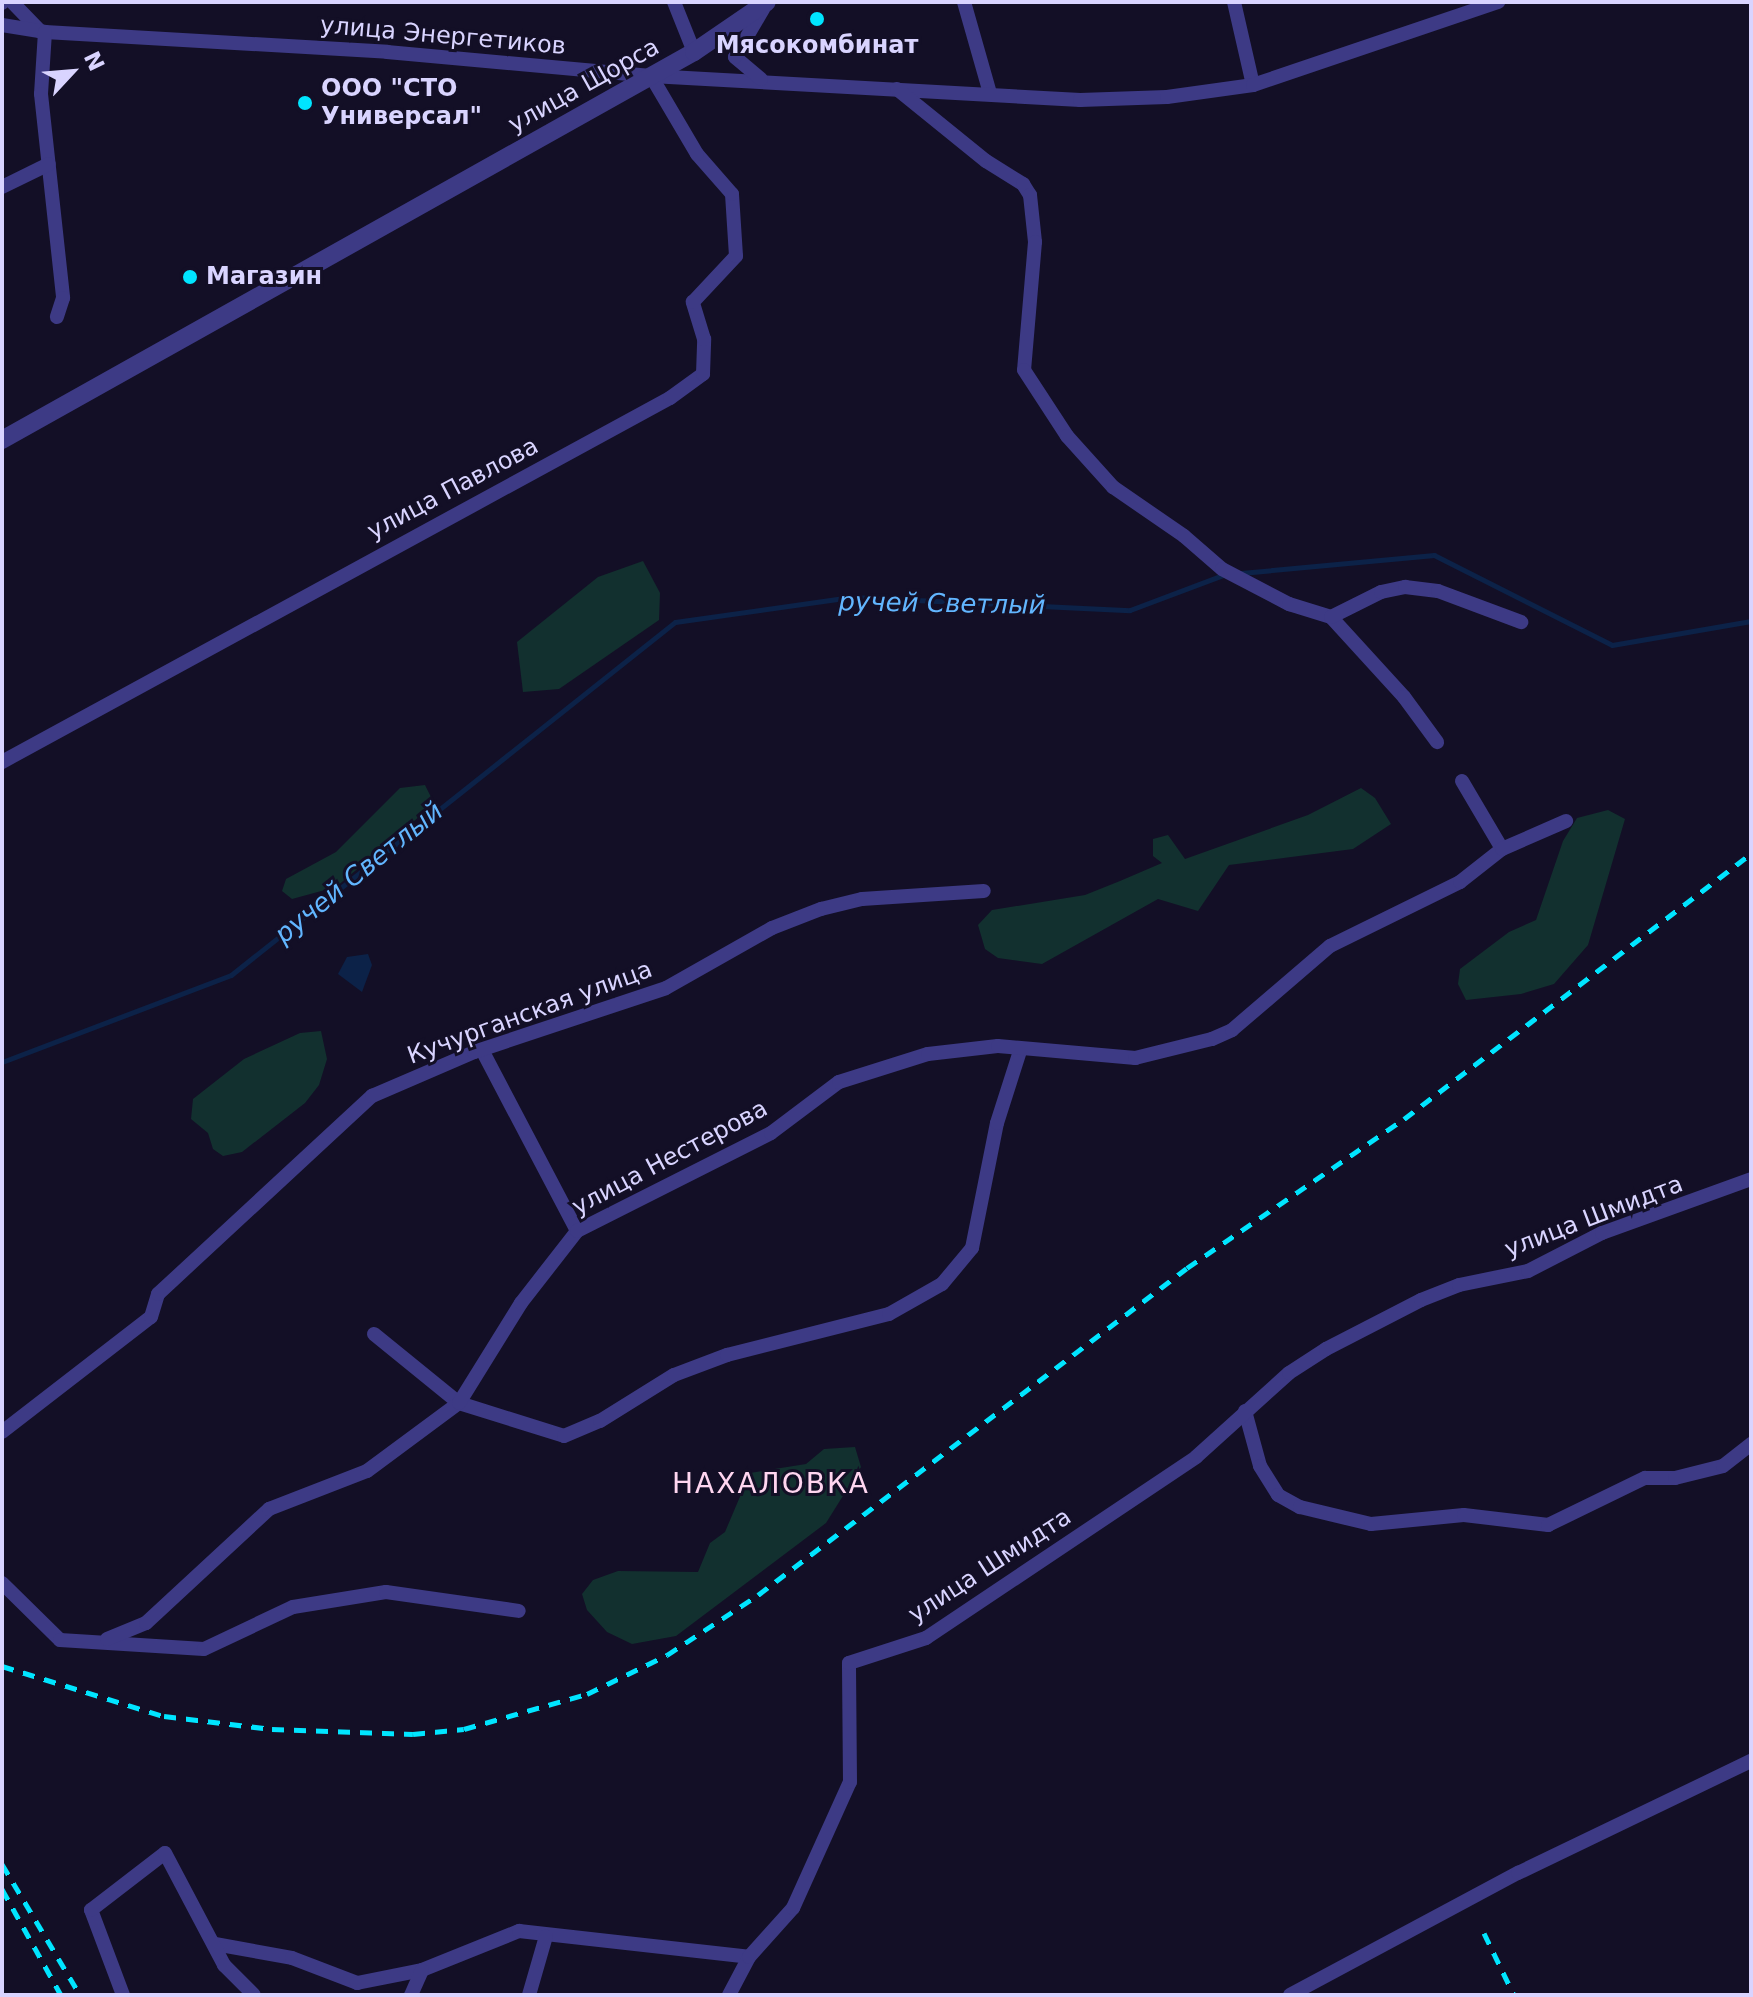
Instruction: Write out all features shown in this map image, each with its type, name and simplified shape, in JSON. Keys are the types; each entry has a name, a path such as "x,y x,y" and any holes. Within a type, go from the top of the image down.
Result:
{"street":[{"path":"12,2 43,32 41,94 63,298 57,317"},
{"path":"674,2 694,52"},
{"path":"768,2 735,57 743,68 769,82"},
{"name":"улица Щорса","path":"2,440 694,52 768,2"},
{"path":"964,2 990,93"},
{"path":"1234,2 1253,85"},
{"name":"улица Энергетиков","path":"2,25 43,32 387,52 651,76 1095,100 1167,97 1253,85 1498,2"},
{"name":"улица Павлова","path":"2,762 670,398 703,374 704,339 693,302 736,256 732,194 697,154 651,76"},
{"path":"897,89 986,161 1023,184 1030,195 1035,242 1022,357 1027,380 1113,487 1153,519 1184,536 1223,570 1289,604 1331,617 1437,742"},
{"path":"2,187 49,164"},
{"path":"1331,617 1370,596 1405,587 1438,591 1521,622"},
{"path":"1462,781 1502,849 1566,821"},
{"name":"улица Нестерова","path":"107,1639 146,1623 269,1509 367,1471 459,1403 521,1303 577,1231 771,1133 839,1082 928,1054 998,1046 1020,1051 1135,1058 1212,1039 1232,1030 1330,946 1460,882 1490,862 1502,849"},
{"name":"Кучурганская улица","path":"2,1432 151,1317 158,1294 300,1158 372,1096 482,1050 666,988 772,928 821,909 949,891 984,891"},
{"path":"482,1050 577,1231"},
{"path":"374,1334 459,1403 564,1436 600,1421 674,1375 727,1355 889,1314 942,1284 960,1269 976,1236 997,1123 1020,1051"},
{"name":"улица Шмидта","path":"729,1995 749,1957 793,1908 850,1782 849,1663 926,1638 1196,1457 1245,1411 1326,1349 1421,1300 1459,1285 1528,1271 1602,1233 1751,1179"},
{"path":"1245,1411 1260,1466 1278,1495 1300,1507 1371,1524 1464,1515 1548,1525 1645,1478 1675,1478 1723,1466 1751,1444"},
{"path":"2,1583 60,1640 107,1639 204,1649 293,1607 386,1592 519,1611"},
{"path":"1290,1995 1518,1873 1751,1761"},
{"path":"123,1995 91,1910 165,1853 224,1965 254,1995"},
{"path":"215,1944 292,1958 357,1983 422,1970 519,1931 749,1957"},
{"path":"529,1995 546,1936"},
{"path":"411,1995 422,1970"}],"green space":[{"path":"643,561 660,593 659,620 559,689 523,692 517,642 598,577"},
{"path":"425,785 432,799 420,816 336,887 292,899 282,891 286,879 336,852 400,788"},
{"path":"1361,788 1375,798 1391,824 1353,849 1229,865 1198,911 1158,899 1042,964 998,958 985,949 978,925 992,910 1085,895 1162,863 1153,856 1153,839 1168,835 1185,859 1308,815"},
{"path":"1608,810 1625,819 1588,945 1554,984 1521,994 1466,1000 1458,984 1460,969 1509,932 1536,920 1563,841 1577,818"},
{"path":"321,1031 327,1059 319,1085 305,1103 242,1152 223,1156 213,1149 208,1133 191,1119 193,1099 244,1059 300,1033"},
{"path":"855,1447 861,1467 826,1523 676,1636 632,1644 607,1632 587,1610 582,1594 593,1580 618,1571 698,1572 710,1543 725,1532 750,1473 806,1464 824,1449"}],"water":[{"path":"368,954 372,965 362,992 338,974 347,957"}],"waterway":[{"name":"ручей Светлый","path":"1241,573 1434,555 1612,645 1751,621"},
{"name":"ручей Светлый","path":"2,1062 231,975 675,622 851,597 1130,610 1223,575"}],"railway":[{"path":"2,1666 164,1716 272,1729 413,1734 464,1729 587,1694 667,1655 758,1595 1187,1268 1404,1119 1751,854"},
{"path":"2,1864 80,1995"},
{"path":"2,1889 61,1995"},
{"path":"1484,1933 1514,1995"}],"place":[{"name":"Мясокомбинат","path":"817,19"},
{"name":"ООО \"СТО Универсал\"","path":"305,103"},
{"name":"Магазин","path":"190,277"}],"district":[{"name":"НАХАЛОВКА","path":"771,1484"}]}
